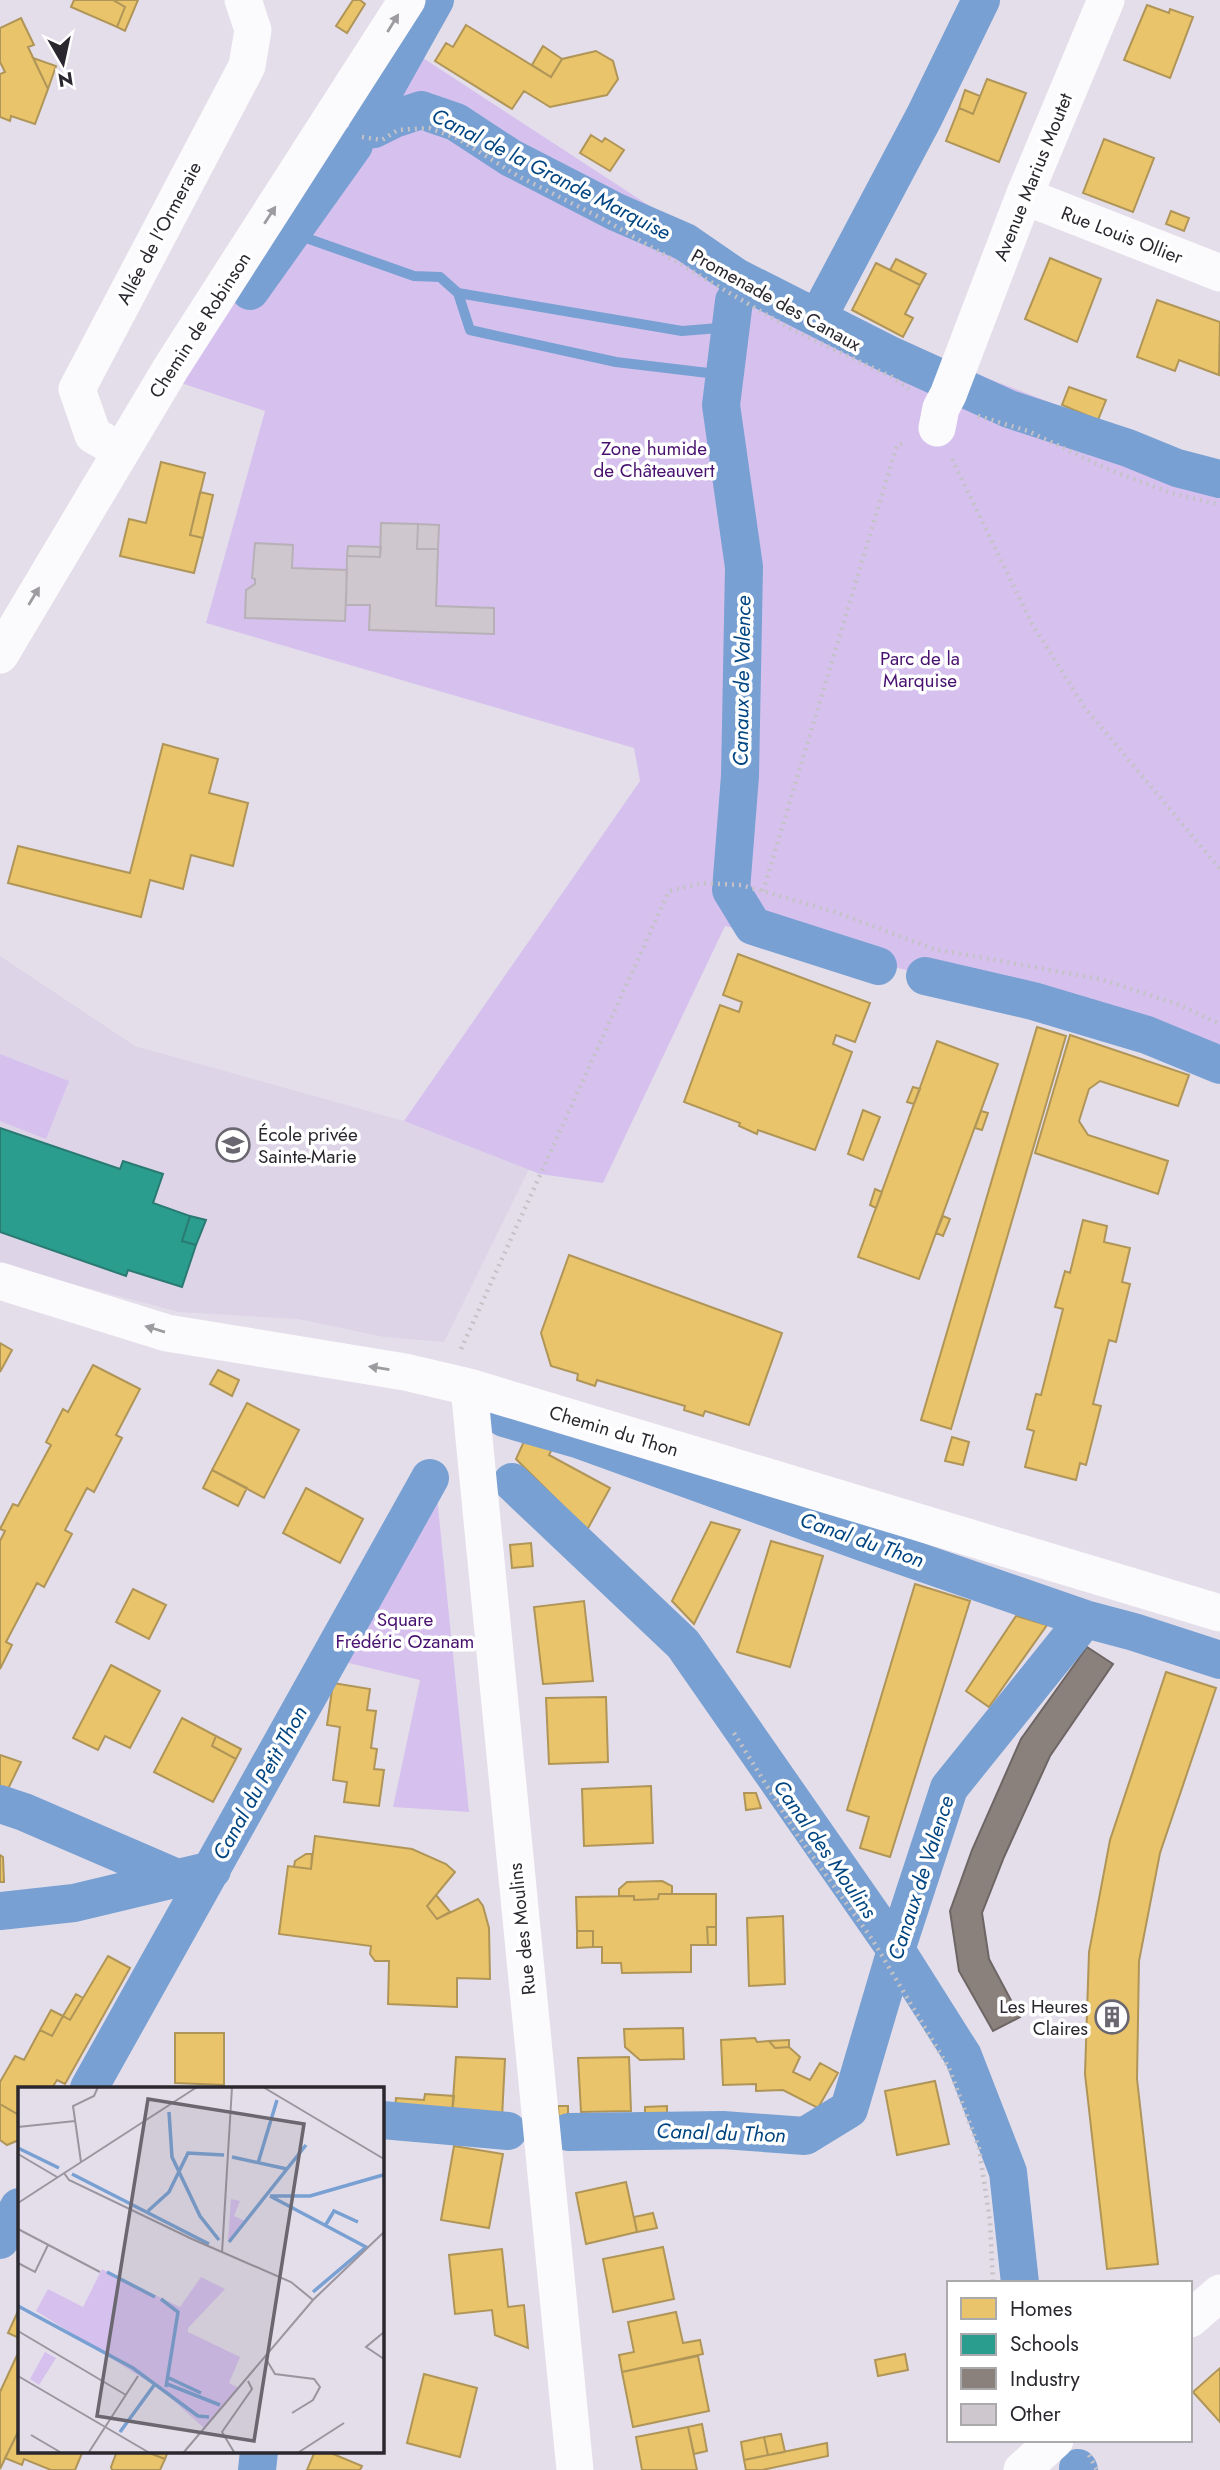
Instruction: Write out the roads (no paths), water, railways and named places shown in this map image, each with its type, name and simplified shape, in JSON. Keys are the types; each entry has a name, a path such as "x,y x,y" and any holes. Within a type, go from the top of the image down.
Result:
{"street":[{"name":"Allée de l'Ormeraie","path":"121,451 93,435 77,389 247,66 253,30 243,0"},
{"name":"Chemin de Robinson","path":"3,639 171,368 407,0"},
{"name":"Avenue Marius Moutet","path":"942,410 1024,196 1106,0"},
{"name":"Rue Louis Ollier","path":"1024,196 1220,273"},
{"name":"Chemin du Thon","path":"0,1281 167,1333 405,1372 457,1385 1220,1613"},
{"name":"Rue des Moulins","path":"457,1385 575,2470"},
{"path":"1192,2317 1220,2293"},
{"path":"1022,2470 1053,2442"}],"waterway":[{"name":"Canal de la Grande Marquise","path":"435,0 368,125 374,129 421,110 456,122 511,158 616,212 685,242 736,277 888,354 1009,409 1128,448 1177,468 1220,479"},
{"name":"Canal de la Grande Marquise","path":"818,317 924,117 981,0"},
{"name":"Canal de la Grande Marquise","path":"250,291 354,145"},
{"name":"Canal de la Grande Marquise","path":"292,233 414,276 440,277 458,293 682,331 731,327"},
{"name":"Canal de la Grande Marquise","path":"458,293 470,330 616,362 725,375"},
{"name":"Canaux de Valence","path":"734,301 721,405 744,567 740,776 731,890 753,926 878,966"},
{"name":"Canaux de Valence","path":"925,976 1033,1001 1147,1035 1220,1065"},
{"name":"Canal du Thon","path":"504,1418 577,1439 1085,1619 1220,1660"},
{"name":"Canal du Petit Thon","path":"90,2087 430,1478"},
{"name":"Canal des Moulins","path":"512,1482 683,1644 896,1950 963,2056 1008,2172 1020,2281"},
{"name":"Canaux de Valence","path":"569,2132 723,2130 805,2136 849,2109 896,1950 949,1788 1085,1619"},
{"path":"0,1804 177,1878"},
{"path":"0,1911 74,1903 212,1870"},
{"name":"Canal du Thon","path":"383,2120 508,2131"},
{"name":"Canal du Petit Thon","path":"0,2240 18,2209"},
{"name":"Canal du Thon","path":"257,2470 259,2452"}],"place":[{"name":"École privée Sainte-Marie","path":"233,1145"},
{"name":"Les Heures Claires","path":"1112,2017"}],"park label":[{"name":"Zone humide de Châteauvert","path":"654,459"},
{"name":"Parc de la Marquise","path":"920,669"},
{"name":"Square Frédéric Ozanam","path":"405,1630"}]}
